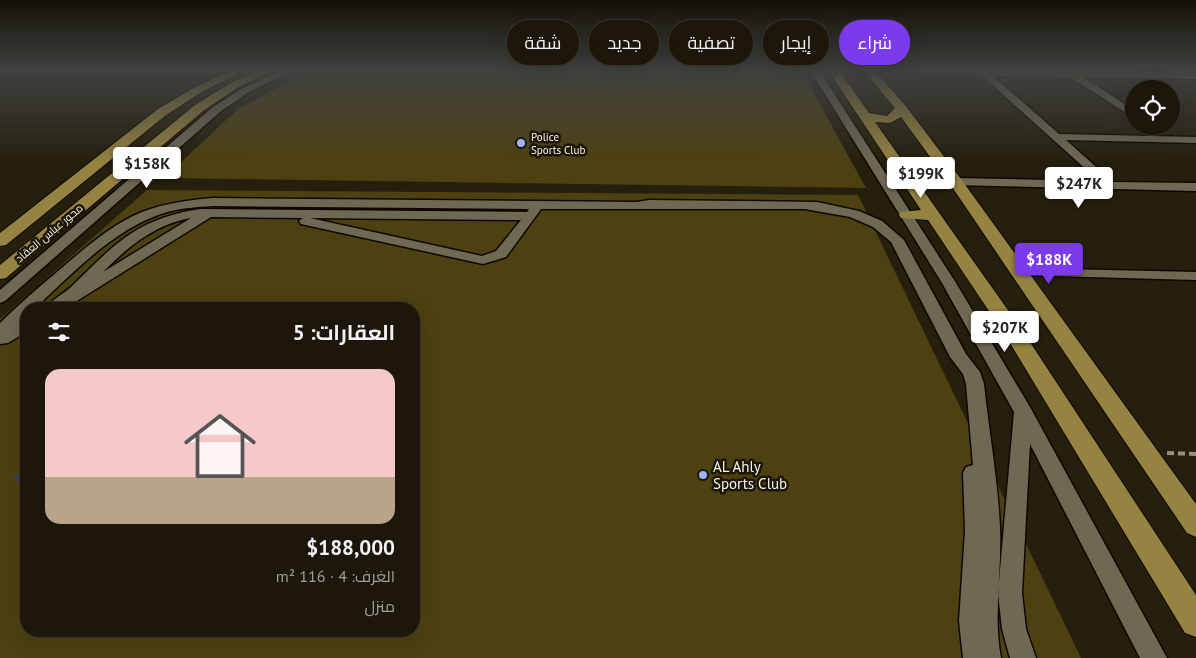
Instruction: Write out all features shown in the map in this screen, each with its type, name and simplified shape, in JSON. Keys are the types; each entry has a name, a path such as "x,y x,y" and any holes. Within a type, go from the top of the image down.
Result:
{"main road":[{"name":"محور عباس العقاد","path":"0,241 162,112 180,101"},
{"name":"محور عباس العقاد","path":"0,274 199,108 210,101"},
{"path":"854,101 934,215 1014,335 1196,622"},
{"path":"895,101 959,187 1196,525"},
{"path":"863,115 883,120 892,119 897,117 901,108"},
{"path":"907,215 934,215"},
{"path":"0,246 33,247"}],"street":[{"path":"0,298 217,109 230,101"},
{"path":"834,101 907,215 1023,412 1154,658"},
{"path":"1015,101 1110,185"},
{"path":"1112,101 1125,109"},
{"path":"1165,135 1171,139"},
{"path":"1056,137 1196,140"},
{"path":"959,187 1110,185 1196,187"},
{"path":"959,187 1196,198"},
{"path":"24,302 117,223 152,207 181,200 211,197 636,202 649,204 816,206 847,212 875,223 897,240 960,357 974,378 978,400 989,529 985,603 985,640 988,658"},
{"path":"33,302 103,240 135,219 160,209 192,203 530,216"},
{"path":"65,301 140,232 172,217 288,208 540,205 637,206 649,204"},
{"path":"288,208 294,218 477,260 488,260 501,254 540,205"},
{"path":"65,301 208,214"},
{"path":"1019,272 1196,276"},
{"path":"0,323 20,306"},
{"path":"0,333 20,313"},
{"path":"0,341 20,329"},
{"path":"960,357 968,393 974,481 976,531 971,621 976,658"},
{"path":"1023,412 1010,593 1014,629 1023,658"}],"path":[{"path":"1145,452 1196,454"}],"shaded area":[{"name":"Police Sports Club","path":"253,101 818,101 866,188 164,178 239,108"},
{"name":"AL Ahly Sports Club","path":"147,190 858,195 1081,658 0,658 0,319"}],"building":[{"path":"20,473 20,482 12,479"}],"place":[{"name":"Police Sports Club","path":"521,143"},
{"name":"AL Ahly Sports Club","path":"703,475"}]}
